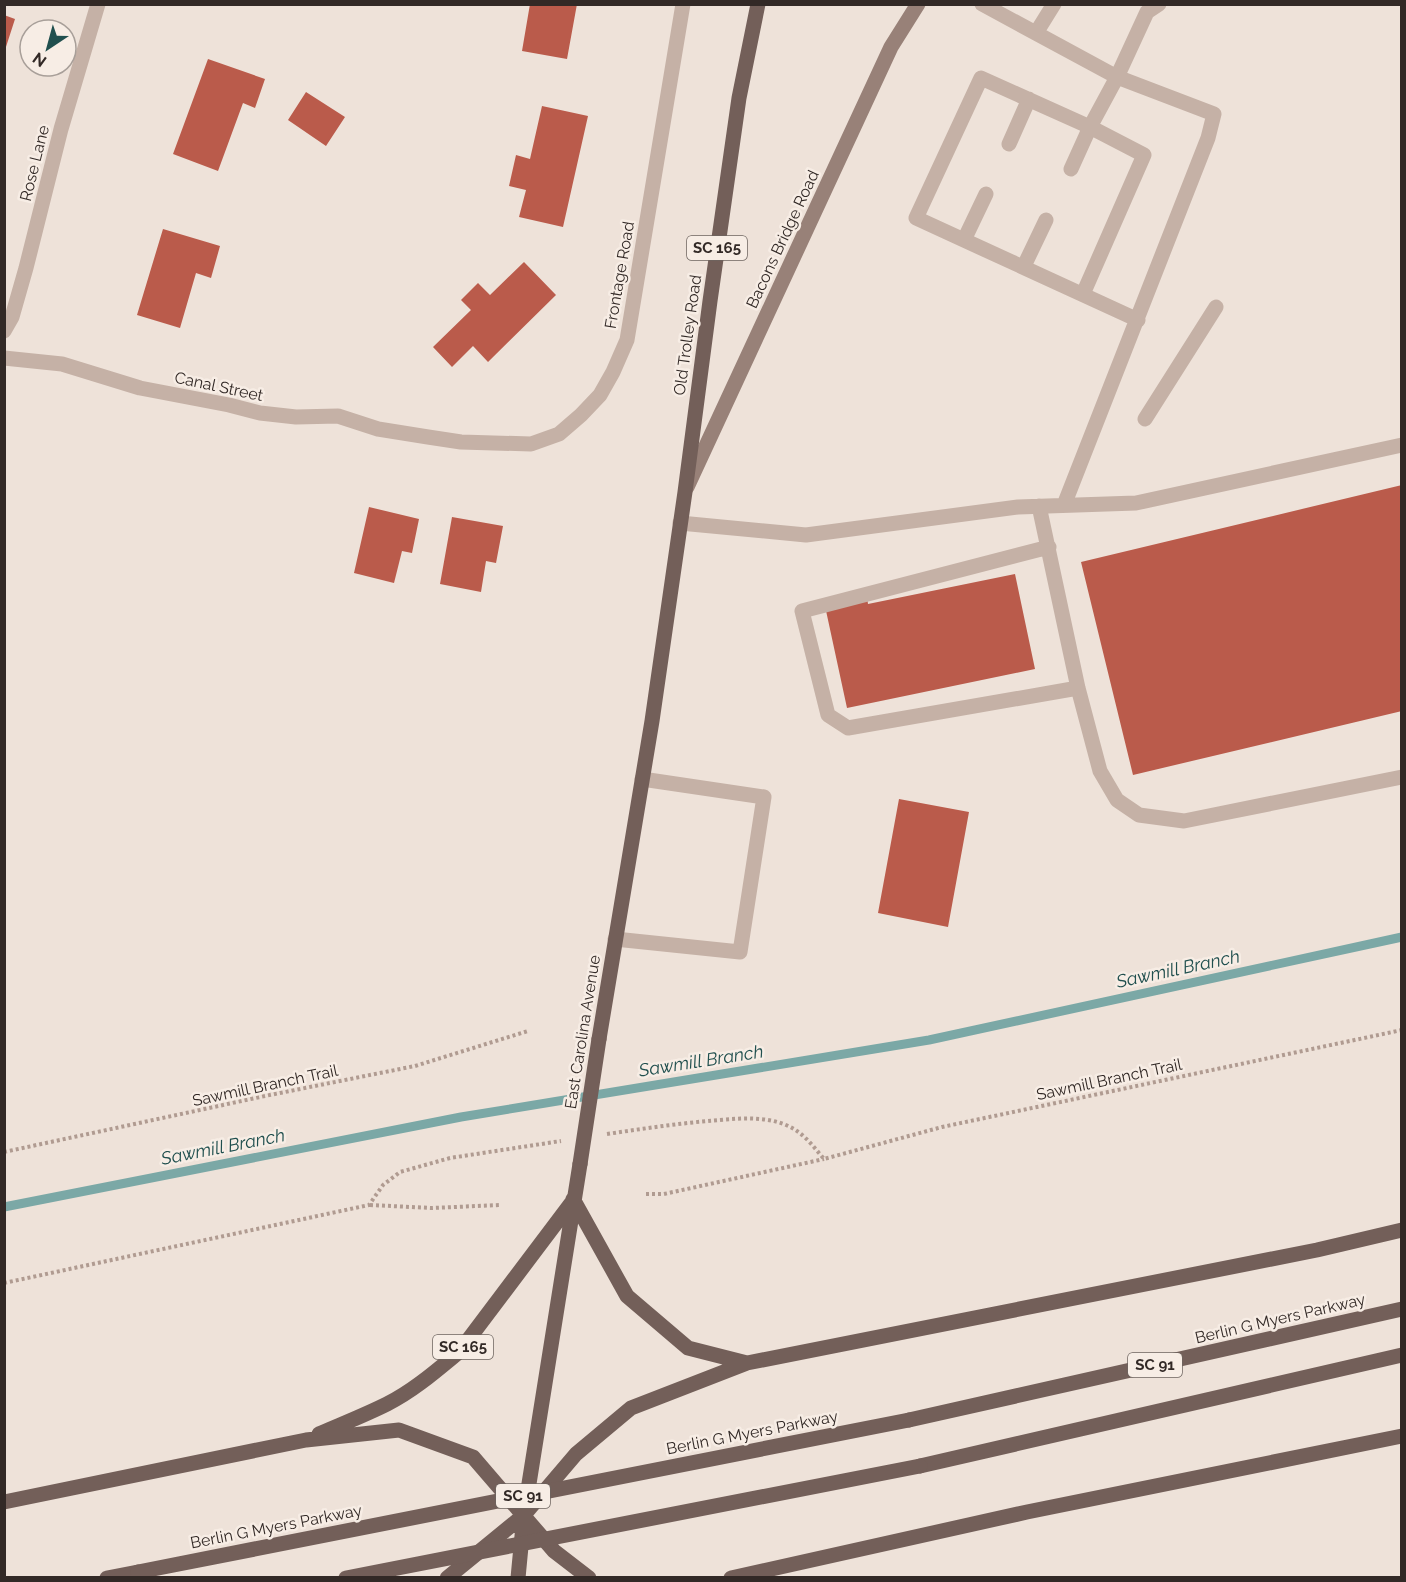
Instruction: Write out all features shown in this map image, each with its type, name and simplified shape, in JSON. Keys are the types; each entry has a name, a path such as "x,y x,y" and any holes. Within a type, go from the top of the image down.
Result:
{"main road":[{"name":"Old Trolley Road","path":"684,492 739,98 758,4"},
{"name":"Bacons Bridge Road","path":"684,492 891,47 918,4"},
{"name":"East Carolina Avenue","path":"518,1578 524,1515 642,779 684,492"},
{"path":"573,1199 627,1296 688,1348 747,1363"},
{"name":"SC 165","path":"4,1502 306,1440 388,1404 419,1384 459,1352 573,1199"},
{"path":"447,1578 524,1515 576,1454 631,1408 747,1363 1306,1252 1401,1230"},
{"name":"Berlin G Myers Parkway","path":"107,1578 909,1420 1401,1309"},
{"path":"346,1578 920,1466 1401,1355"},
{"path":"306,1440 399,1430 473,1457 554,1551 589,1578"},
{"path":"731,1578 1027,1512 1401,1436"}],"street":[{"name":"Rose Lane","path":"4,331 12,317 61,129 98,4"},
{"name":"Frontage Road","path":"428,437 461,442 531,444 559,434 600,395 627,340 683,4"},
{"path":"982,4 1117,77 1214,114 1208,138 1064,505"},
{"path":"1036,33 1054,4"},
{"path":"1071,169 1147,12 1159,4"},
{"path":"1083,294 1144,155 981,78 916,218 1138,320"},
{"path":"1009,144 1029,99"},
{"path":"964,240 986,194"},
{"path":"1024,267 1046,220"},
{"path":"1145,419 1216,307"},
{"name":"Canal Street","path":"4,358 62,364 140,388 260,413 296,417 338,416 378,429 428,437"},
{"path":"680,523 806,535 1018,507 1136,503 1401,444"},
{"path":"1039,506 1078,688 1100,771 1117,800 1139,815 1184,821 1401,777"},
{"path":"1049,547 802,611 828,715 848,728 1078,688"},
{"path":"615,939 740,952 764,797 642,779"}],"path":[{"name":"Sawmill Branch Trail","path":"646,1194 664,1194 824,1159 942,1127 1401,1030"},
{"name":"Sawmill Branch Trail","path":"4,1152 415,1066 528,1031"},
{"path":"597,1136 665,1125 763,1119 787,1125 806,1137 824,1159"},
{"path":"369,1205 383,1185 400,1172 450,1158 564,1141"},
{"path":"4,1283 369,1205 432,1208 500,1205"}],"building":[{"path":"530,4 577,4 567,59 522,51"},
{"path":"4,15 15,19 5,50 4,50"},
{"path":"208,59 265,79 255,108 243,103 218,171 173,154"},
{"path":"306,92 345,117 326,146 288,120"},
{"path":"542,106 588,116 563,227 519,217 526,190 509,186 516,155 530,159"},
{"path":"163,229 220,246 211,278 196,273 180,328 137,315"},
{"path":"524,262 556,295 488,362 473,346 452,367 433,347 471,310 461,300 478,283 490,295"},
{"path":"1402,485 1402,711 1133,775 1081,562"},
{"path":"369,507 419,519 412,553 402,551 394,583 354,573"},
{"path":"452,517 503,526 496,563 486,561 481,592 440,584"},
{"path":"1015,574 1035,669 847,708 825,606 867,597 868,604"},
{"path":"899,799 969,812 948,927 878,913"}],"waterway":[{"name":"Sawmill Branch","path":"4,1207 461,1117 929,1040 1402,937"}]}
